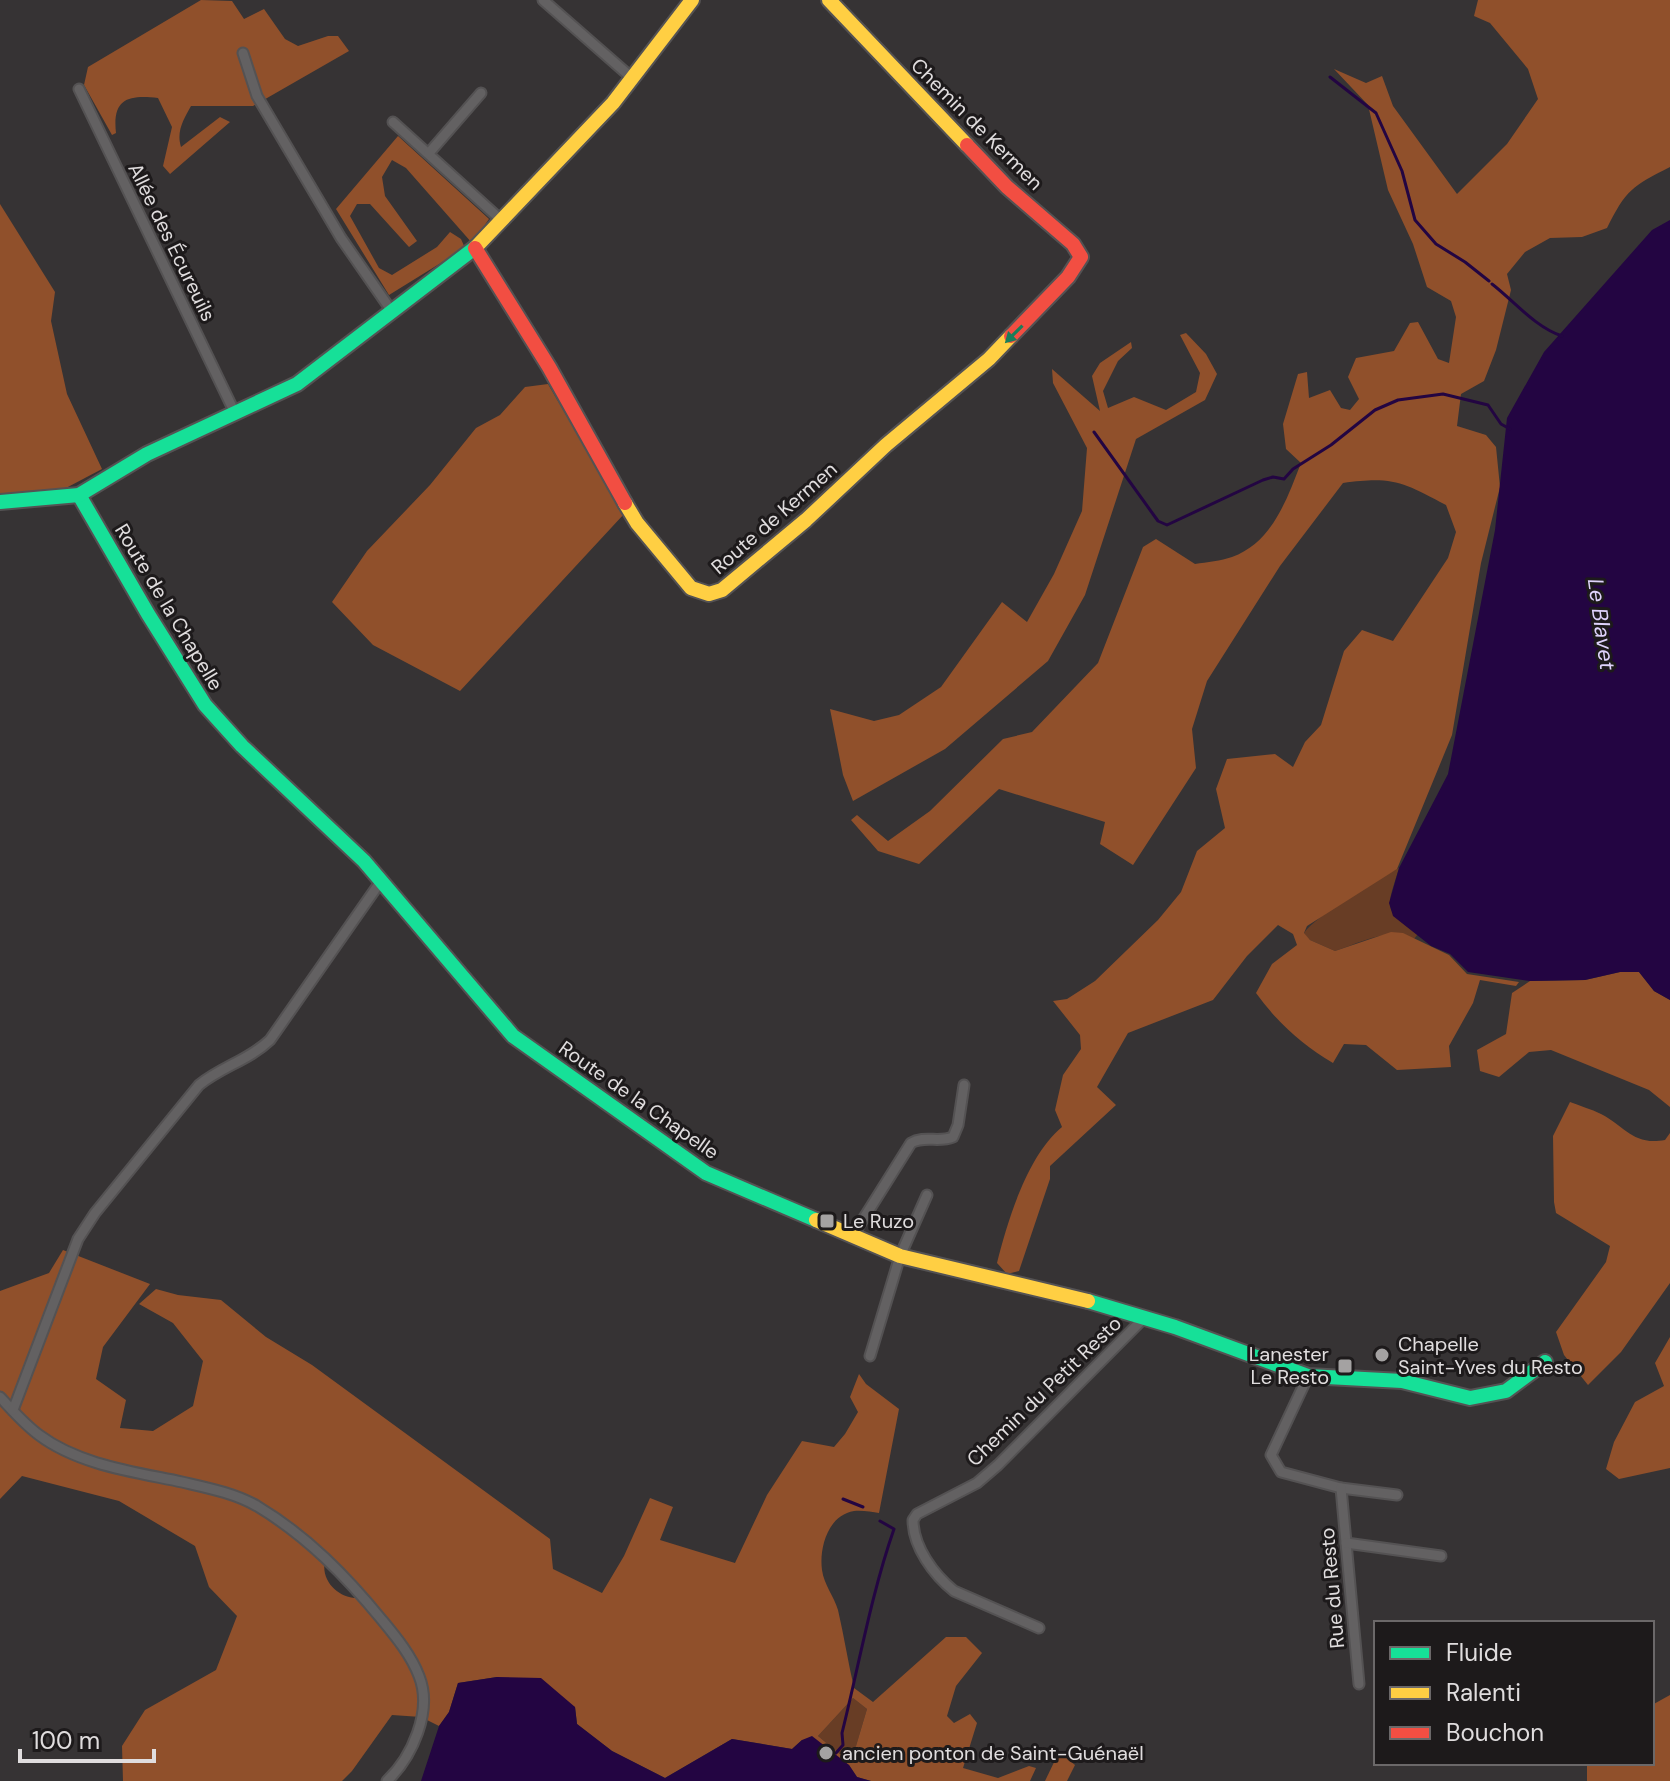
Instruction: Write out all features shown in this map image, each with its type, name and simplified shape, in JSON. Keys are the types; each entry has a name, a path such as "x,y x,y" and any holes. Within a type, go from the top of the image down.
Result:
{"street":[{"path":"543,0 632,78"},
{"path":"0,502 79,495 147,454 297,384 328,362 391,310 475,248 613,103 692,0"},
{"name":"Chemin de Kermen","path":"829,0 1007,187 1073,244 1081,257 1068,277"},
{"path":"243,53 257,96 341,238 391,310"},
{"name":"Allée des Écureuils","path":"79,89 234,411"},
{"path":"429,153 481,93"},
{"path":"393,122 500,219"},
{"name":"Route de Kermen","path":"475,248 549,367 602,466 637,523 677,575 696,592 716,593 989,359 1068,277"},
{"name":"Route de la Chapelle","path":"79,495 205,705 242,746 320,817 381,881 513,1036 706,1173 900,1256 1099,1304 1308,1376 1402,1381 1470,1398 1506,1391 1545,1362"},
{"path":"13,1410 73,1249 95,1213 199,1085 221,1069 255,1053 270,1040 381,881"},
{"path":"852,1237 911,1143 918,1139 946,1140 953,1137 958,1125 964,1085"},
{"path":"870,1356 900,1256 927,1195"},
{"name":"Chemin du Petit Resto","path":"1039,1628 954,1591 923,1554 914,1532 913,1520 917,1514 977,1483 998,1465 1144,1318"},
{"path":"1308,1376 1271,1455 1281,1472 1341,1488 1397,1495"},
{"path":"0,1397 41,1437 77,1455 103,1464 220,1490 256,1506 339,1570 402,1645 420,1677 423,1699 416,1735 405,1759 387,1781"},
{"name":"Rue du Resto","path":"1341,1488 1359,1684"},
{"path":"1346,1543 1441,1556"}],"shaded area":[{"path":"201,0 232,1 244,19 264,9 285,39 298,46 328,36 338,36 349,51 253,106 191,106 180,130 181,147 220,117 230,122 170,174 163,166 172,127 158,98 139,97 125,101 117,112 116,133 112,135 84,85 88,67"},
{"path":"1478,0 1670,0 1670,167 1631,190 1607,228 1582,237 1550,238 1525,252 1507,274 1511,290 1496,350 1484,381 1461,394 1457,426 1486,435 1496,447 1500,487 1481,563 1452,735 1397,869 1307,926 1304,933 1310,940 1335,951 1391,932 1403,933 1449,955 1467,974 1519,982 1516,986 1480,980 1473,1003 1449,1046 1451,1067 1397,1070 1366,1045 1344,1044 1333,1063 1291,1032 1256,993 1272,964 1297,945 1293,934 1278,925 1247,956 1213,1000 1128,1033 1097,1087 1116,1105 1050,1166 1050,1179 1019,1271 1007,1274 997,1263 1007,1228 1029,1171 1050,1139 1062,1127 1055,1110 1063,1075 1081,1049 1080,1035 1053,1001 1067,999 1095,981 1158,920 1181,892 1197,851 1225,828 1216,789 1227,759 1275,754 1293,767 1305,742 1321,725 1344,651 1362,630 1393,641 1448,558 1456,532 1446,505 1397,483 1374,480 1343,483 1280,566 1207,681 1192,729 1196,768 1133,865 1100,844 1105,822 999,789 919,864 878,851 851,820 857,815 888,841 930,811 1003,739 1032,732 1098,663 1143,547 1156,539 1195,564 1232,557 1258,541 1276,518 1301,463 1286,449 1283,424 1298,374 1307,372 1309,398 1330,390 1341,408 1350,410 1359,399 1348,377 1356,358 1394,351 1410,323 1418,322 1438,359 1449,363 1456,317 1451,301 1427,287 1413,244 1388,190 1368,105 1334,69 1366,83 1382,76 1393,106 1457,194 1507,144 1538,99 1528,69 1490,23 1474,16"},
{"path":"398,136 489,219 472,243 406,168 392,160 382,177 385,196 417,241 409,247 370,204 357,204 350,216 379,268 392,275 437,247 450,232 461,239 465,248 389,295 336,209"},
{"path":"0,204 55,292 51,321 67,394 102,469 66,488 0,498"},
{"path":"1186,333 1206,354 1217,374 1205,400 1136,439 1085,595 1048,661 945,749 853,801 843,775 830,709 874,721 899,715 941,687 1002,602 1027,622 1054,574 1082,511 1087,448 1053,383 1052,369 1100,411 1092,376 1100,363 1131,342 1132,348 1118,361 1103,391 1108,408 1134,397 1166,410 1196,392 1200,373 1180,335"},
{"path":"548,384 624,514 460,691 373,645 332,602 367,551 430,485 476,428 500,415 525,387"},
{"path":"1399,868 1390,907 1398,919 1418,934 1414,939 1405,935 1385,935 1335,951 1304,934 1332,909"},
{"path":"1620,972 1639,972 1654,991 1670,1000 1670,1107 1649,1090 1551,1050 1529,1052 1499,1077 1480,1071 1477,1050 1506,1034 1512,993 1530,981 1585,980"},
{"path":"1570,1102 1601,1114 1637,1138 1665,1140 1670,1133 1670,1283 1621,1352 1588,1385 1564,1355 1556,1332 1606,1262 1610,1246 1556,1213 1553,1136"},
{"path":"63,1250 150,1284 103,1347 96,1379 126,1400 120,1428 153,1431 193,1406 203,1361 173,1323 139,1304 156,1289 221,1300 266,1337 312,1365 550,1539 553,1569 602,1593 624,1556 650,1498 673,1507 660,1540 735,1563 767,1495 802,1441 834,1447 845,1434 858,1412 850,1397 859,1374 866,1384 899,1409 879,1513 854,1511 845,1514 827,1534 822,1552 823,1575 838,1610 854,1688 873,1702 946,1637 966,1637 982,1653 956,1686 947,1716 954,1723 970,1714 977,1723 963,1768 998,1778 1029,1766 1036,1768 1030,1781 871,1781 857,1777 849,1765 802,1740 792,1749 732,1739 665,1778 612,1751 577,1724 575,1707 497,1677 458,1683 449,1712 439,1726 421,1717 392,1715 342,1781 123,1781 122,1746 145,1710 216,1670 237,1616 209,1587 195,1546 119,1501 22,1476 0,1499 0,1291 49,1273","holes":["325,1560 361,1598 346,1596 333,1588 326,1576","853,1698 867,1709 856,1746 847,1760 818,1736"]},
{"path":"1670,1337 1670,1468 1619,1479 1606,1469 1614,1442 1635,1402 1664,1386 1655,1363"},
{"path":"1670,1695 1670,1781 1587,1781 1587,1765 1654,1765 1654,1704"},
{"path":"853,1698 867,1709 856,1746 847,1760 818,1736"},
{"path":"1059,1752 1075,1765 1067,1781 1045,1781"}],"water":[{"name":"Le Blavet","path":"1670,220 1670,1000 1654,991 1639,972 1620,972 1585,980 1530,981 1468,972 1450,954 1431,946 1393,916 1389,903 1399,868 1448,774 1495,530 1507,418 1544,352 1652,230"},
{"path":"497,1677 541,1678 575,1707 577,1724 612,1751 665,1778 732,1739 792,1749 812,1736 849,1765 857,1777 871,1781 421,1781 439,1726 449,1712 458,1683"}],"waterway":[{"path":"1330,77 1376,113 1402,171 1415,220 1436,244 1489,281"},
{"path":"1492,284 1534,320 1562,336"},
{"path":"1094,432 1158,521 1167,525 1263,480 1273,477 1284,479 1293,469 1331,445 1375,410 1398,400 1443,394 1488,405 1501,424 1510,429"},
{"path":"843,1499 863,1507"},
{"path":"836,1753 843,1745 842,1733 866,1630 894,1529 880,1521"}],"traffic: fast":[{"path":"0,502 79,495 147,454 297,384 476,247"},
{"path":"79,495 205,705 242,746 364,861 513,1036 706,1173 816,1220"},
{"path":"1088,1301 1175,1327 1308,1376 1402,1381 1470,1398 1506,1391 1545,1362"}],"traffic: slow":[{"path":"476,247 613,103 692,0"},
{"path":"829,0 967,145"},
{"path":"625,503 637,523 691,588 709,594 722,590 806,520 886,445 989,359 1011,336"},
{"path":"816,1220 900,1256 1088,1301"}],"traffic: jam":[{"path":"967,145 1007,187 1073,244 1081,257 1068,277 1011,336"},
{"path":"475,248 549,367 625,503"}],"place":[{"name":"Le Ruzo","path":"827,1221"},
{"name":"Chapelle Saint-Yves du Resto","path":"1382,1355"},
{"name":"Lanester Le Resto","path":"1345,1366"},
{"name":"ancien ponton de Saint-Guénaël","path":"826,1753"}]}
